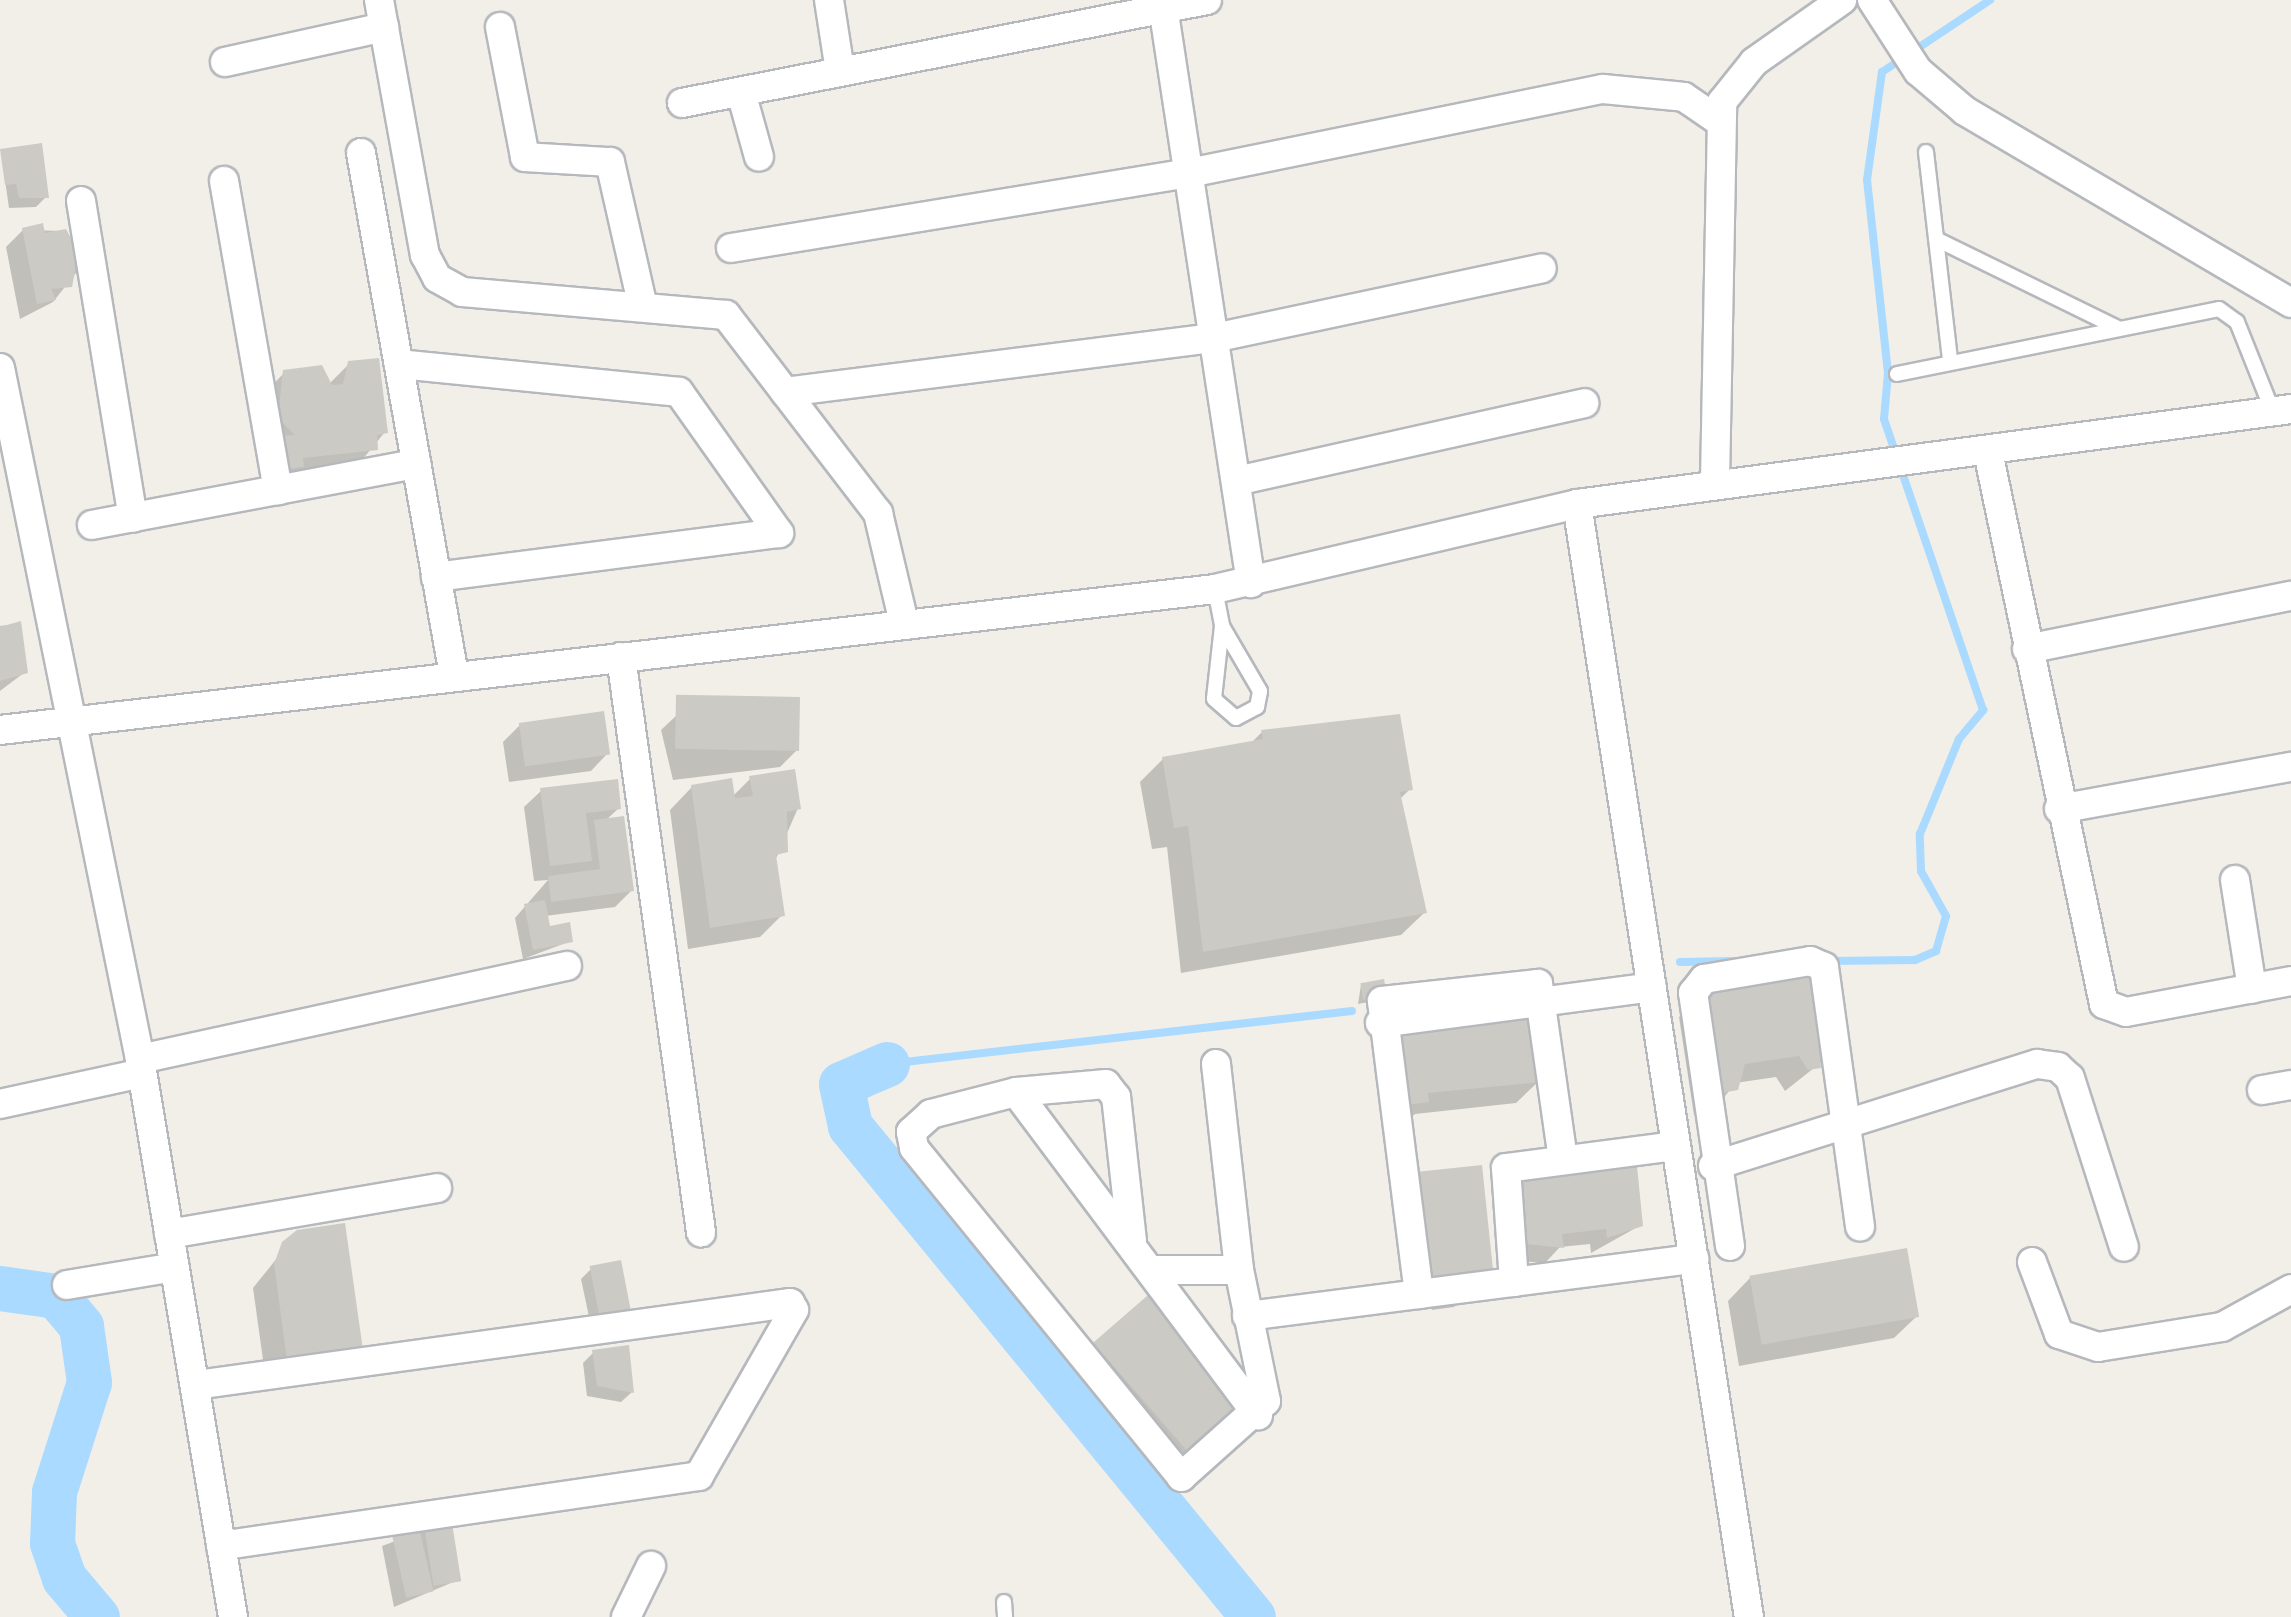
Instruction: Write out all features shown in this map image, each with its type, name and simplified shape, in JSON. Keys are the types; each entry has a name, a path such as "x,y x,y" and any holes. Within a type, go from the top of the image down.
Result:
{"street":[{"path":"829,0 840,71"},
{"path":"682,103 1163,3 1207,0"},
{"path":"1716,482 1719,121 1730,86 1754,62 1842,0"},
{"path":"1163,3 1252,583"},
{"path":"1876,11 1918,70 1965,110 2291,304"},
{"path":"225,62 381,13 425,255 438,278 462,292 642,304 726,315 878,513 903,619"},
{"path":"500,27 524,157 610,162 642,304"},
{"path":"731,248 1189,173 1602,89 1684,97 1719,121"},
{"path":"741,92 758,157"},
{"path":"361,154 454,675"},
{"path":"224,180 278,490"},
{"path":"81,201 133,518"},
{"path":"785,392 1214,338 1542,268"},
{"path":"398,364 679,392 780,533 436,577"},
{"path":"0,368 67,720 141,1066 233,1617"},
{"path":"1236,481 1584,404"},
{"path":"0,730 621,657 903,619 1215,589 1577,504 1716,482 1832,474 2282,410"},
{"path":"1988,452 2059,808 2104,1004 2126,1012 2291,982"},
{"path":"92,525 416,464"},
{"path":"1577,504 1750,1617"},
{"path":"2028,649 2291,596"},
{"path":"621,657 701,1232"},
{"path":"2059,808 2291,767"},
{"path":"2235,880 2252,989"},
{"path":"1730,1246 1713,1166 1696,984 1818,962 1860,1227"},
{"path":"0,1104 141,1066 567,966"},
{"path":"1419,1294 1380,1024 1652,987"},
{"path":"1543,1003 1563,1160"},
{"path":"1132,1241 1114,1090 1098,1082 1016,1092 931,1114 911,1132 914,1148 1172,1474 1191,1475 1258,1416 1266,1400 1239,1270 1216,1064"},
{"path":"1713,1166 1843,1132 2037,1064 2058,1067 2070,1078 2124,1248"},
{"path":"2262,1090 2291,1084"},
{"path":"1016,1092 1155,1270 1258,1416"},
{"path":"1514,1282 1500,1178 1506,1168 1563,1160 1674,1132 1709,1113"},
{"path":"169,1234 438,1188"},
{"path":"1247,1316 1694,1259"},
{"path":"2032,1262 2059,1334 2098,1347 2222,1327 2291,1288"},
{"path":"67,1285 175,1267"},
{"path":"1155,1270 1239,1270"},
{"path":"196,1386 790,1303 794,1310 699,1476 221,1546"},
{"path":"626,1617 651,1566"}],"lane":[{"path":"1926,152 1950,359"},
{"path":"1936,238 2119,328"},
{"path":"1897,374 1950,359 2229,312 2282,410"},
{"path":"1215,589 1222,626 1214,699 1236,718 1257,707 1260,691 1222,626"}],"building":[{"path":"42,143 49,198 19,198 16,184 5,185 0,149"},
{"path":"43,223 45,233 66,229 85,264 76,266 72,287 51,289 56,300 37,304 22,228"},
{"path":"379,358 388,433 377,435 378,450 303,458 304,467 286,469 282,436 295,435 278,418 283,370 322,365 332,385 343,384 348,361"},
{"path":"21,621 28,673 0,681 0,627"},
{"path":"676,695 800,697 799,751 675,749"},
{"path":"604,711 610,755 525,767 519,723"},
{"path":"1400,714 1413,790 1400,792 1427,913 1203,952 1188,826 1174,828 1162,757 1263,739 1261,730"},
{"path":"795,769 801,809 787,812 788,852 776,855 785,916 710,928 691,785 732,778 735,798 753,796 749,776"},
{"path":"618,779 621,809 586,813 592,861 550,866 540,788"},
{"path":"624,816 634,891 551,902 548,876 600,869 594,820"},
{"path":"545,900 550,926 570,922 573,942 533,950 524,904"},
{"path":"1814,977 1821,1068 1808,1070 1799,1056 1745,1064 1738,1090 1716,1094 1701,992"},
{"path":"1384,979 1387,996 1363,1000 1360,983"},
{"path":"1534,1015 1541,1082 1428,1093 1429,1102 1406,1105 1398,1030"},
{"path":"1482,1165 1493,1273 1425,1281 1413,1172"},
{"path":"1637,1166 1643,1226 1607,1238 1606,1229 1562,1234 1564,1248 1526,1244 1519,1180"},
{"path":"345,1223 363,1350 287,1360 274,1264 282,1242 297,1230"},
{"path":"1907,1248 1919,1317 1762,1345 1749,1276"},
{"path":"621,1260 632,1316 600,1322 590,1266"},
{"path":"1155,1289 1266,1417 1204,1470 1093,1343"},
{"path":"629,1345 634,1393 597,1386 592,1350"},
{"path":"452,1523 461,1581 434,1586 424,1527"},
{"path":"419,1528 434,1591 406,1598 392,1534"}],"waterway":[{"path":"1829,961 1915,960 1936,951 1946,916 1921,871 1920,834 1959,739 1983,710 1884,419 1888,373 1867,180 1882,72 1990,0"},
{"path":"1680,962 1735,961"},
{"path":"887,1064 1352,1011"},
{"path":"887,1064 841,1084 850,1126 1253,1617"},
{"path":"0,1288 56,1296 81,1326 89,1382 54,1492 52,1543 64,1578 97,1617"}]}
